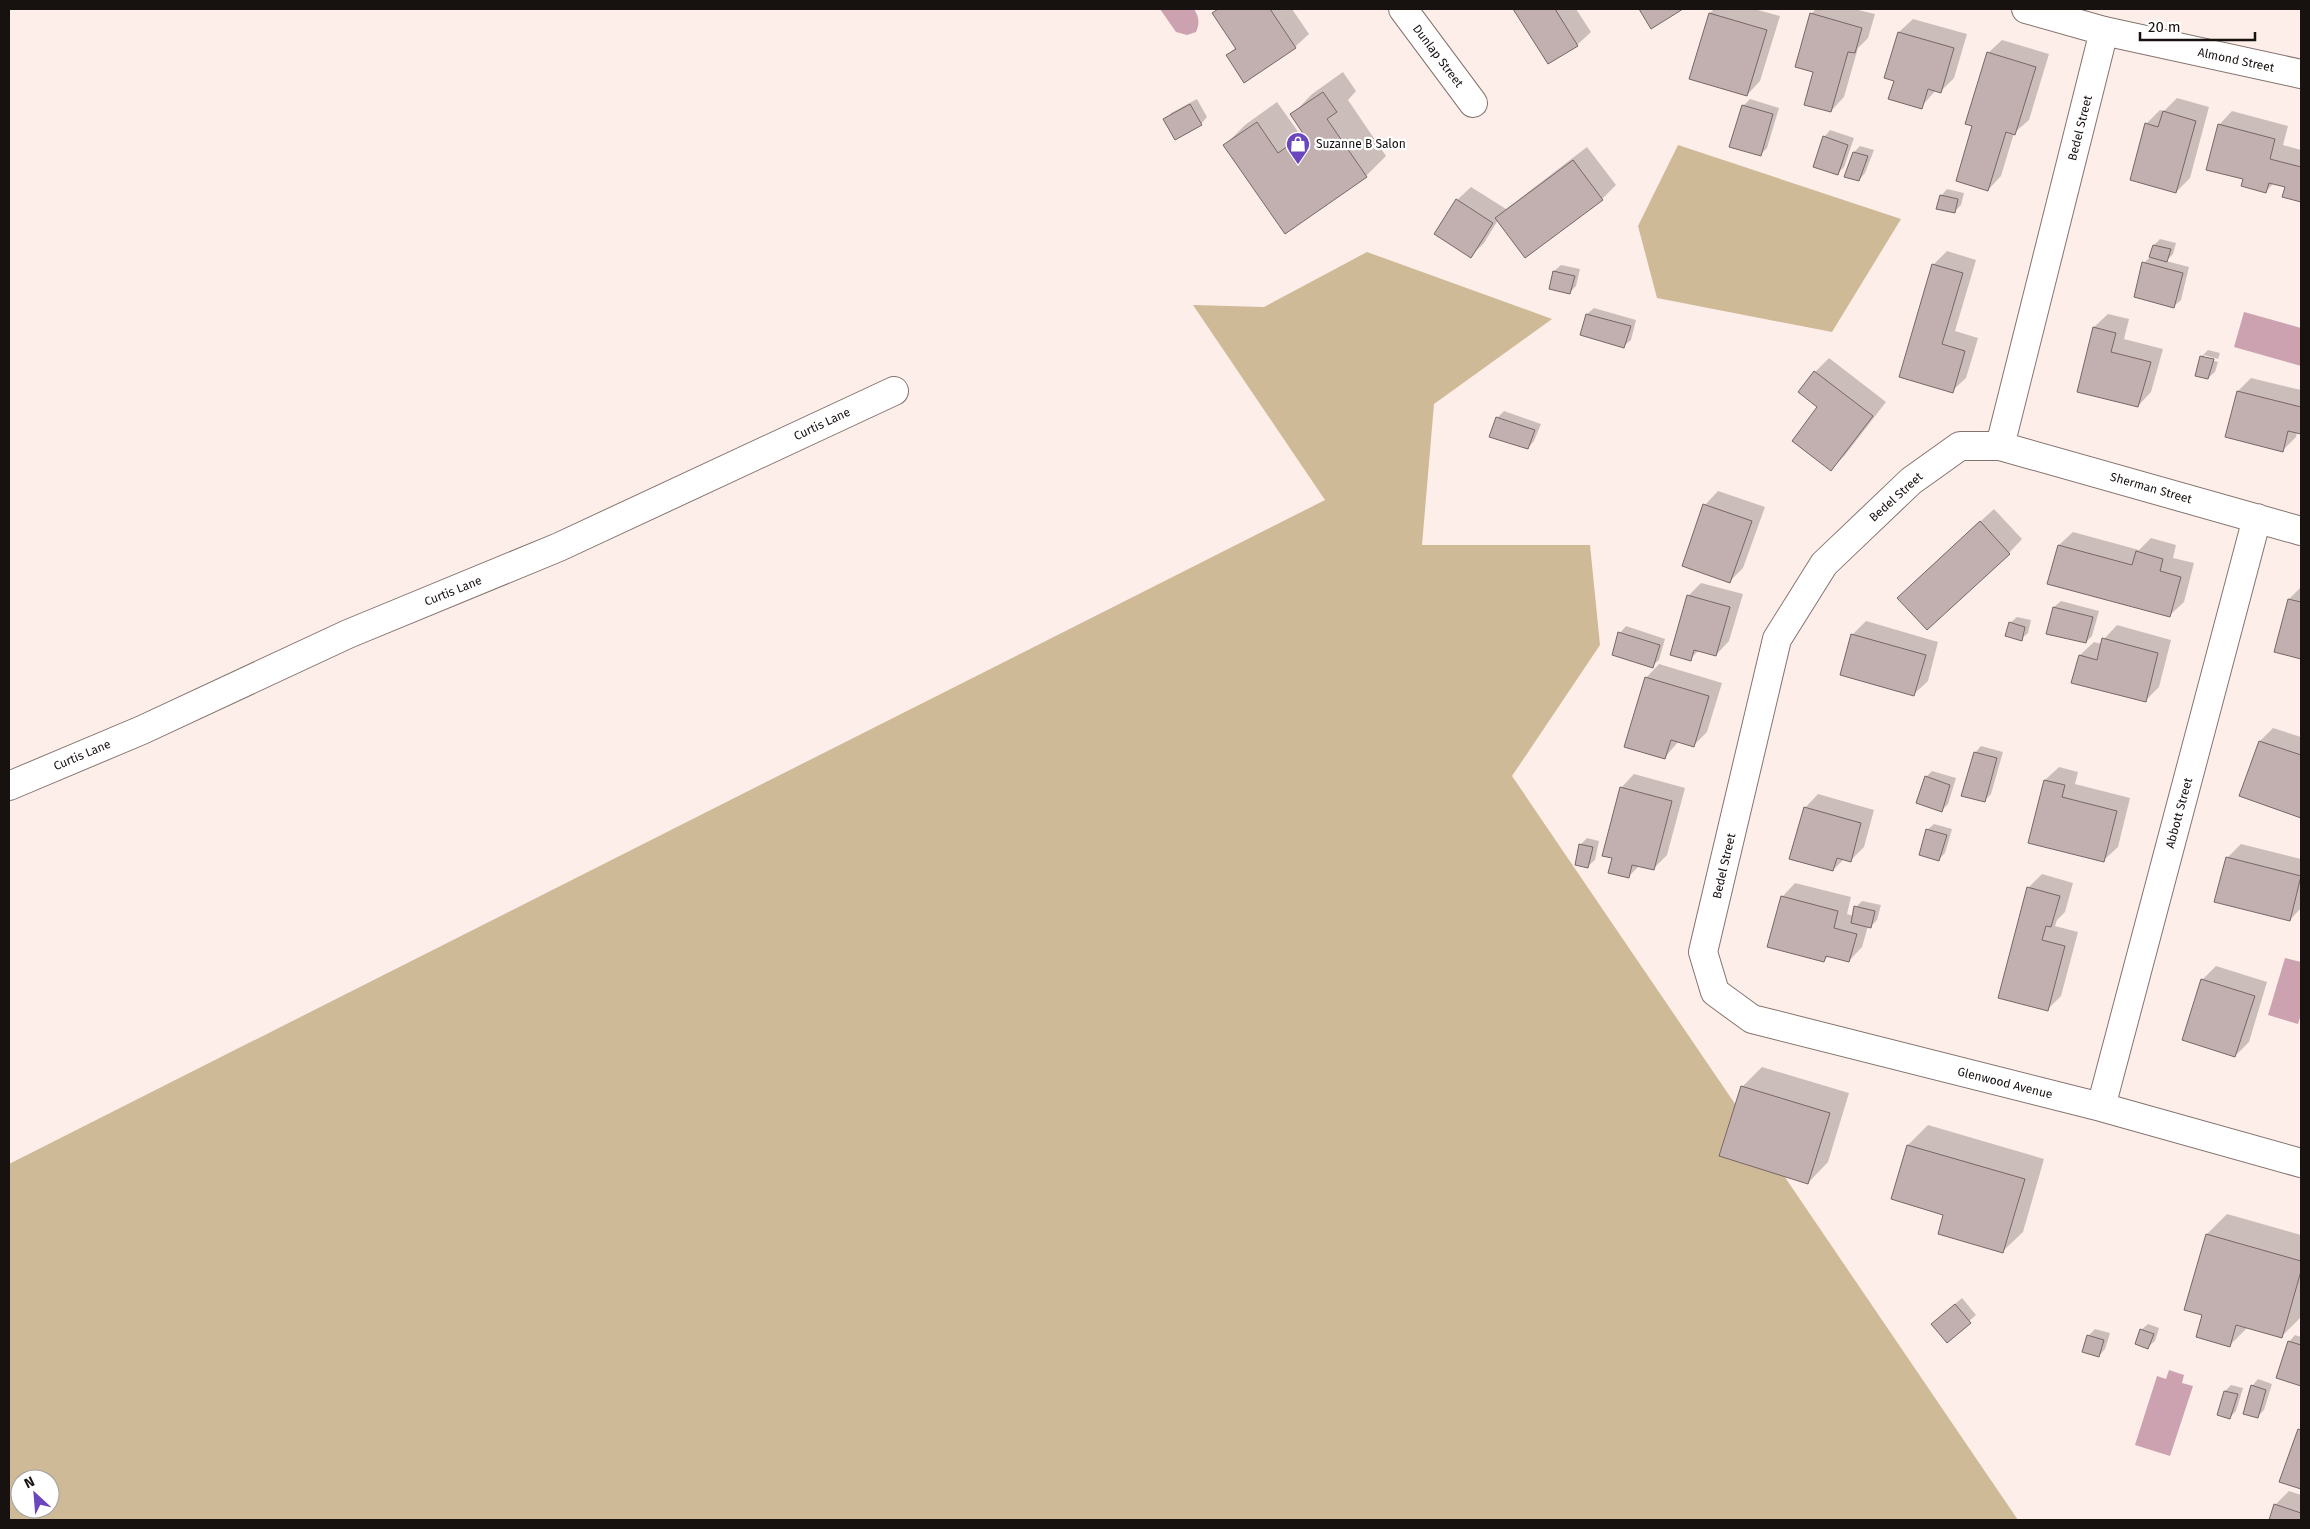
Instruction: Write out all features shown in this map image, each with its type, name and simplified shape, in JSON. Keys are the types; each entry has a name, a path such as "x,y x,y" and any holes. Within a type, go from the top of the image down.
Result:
{"street":[{"name":"Dunlap Street","path":"1403,9 1473,103"},
{"name":"Almond Street","path":"2026,9 2104,30 2301,74"},
{"name":"Bedel Street","path":"1715,992 1703,952 1778,639 1824,564 1910,480 1960,446 2000,446 2104,30"},
{"name":"Curtis Lane","path":"9,786 142,730 348,634 559,547 894,390"},
{"name":"Sherman Street","path":"2000,446 2301,531"},
{"name":"Abbott Street","path":"2101,1107 2257,518"},
{"name":"Glenwood Avenue","path":"1715,992 1752,1019 2101,1107 2301,1163"}],"shaded area":[{"path":"1160,9 1194,9 1198,20 1196,32 1187,35 1176,32"},
{"path":"1678,145 1901,219 1832,332 1657,298 1638,226"},
{"path":"1367,252 1552,319 1434,404 1422,545 1590,545 1600,645 1512,776 2018,1520 9,1520 9,1164 1325,500 1193,305 1264,307"},
{"path":"2244,312 2301,328 2301,366 2234,347"},
{"path":"2285,958 2301,962 2301,1014 2298,1024 2268,1015"},
{"path":"2169,1370 2184,1375 2182,1383 2193,1386 2170,1456 2135,1445 2157,1376 2166,1379"}],"building":[{"path":"1218,9 1270,9 1296,48 1244,83 1226,55 1236,49 1212,13"},
{"path":"1513,9 1555,9 1578,46 1548,64"},
{"path":"1639,9 1683,9 1651,29"},
{"path":"1709,13 1767,30 1747,96 1689,79"},
{"path":"1810,13 1862,28 1855,53 1848,52 1831,112 1804,105 1813,72 1795,67"},
{"path":"1898,32 1954,48 1941,93 1928,89 1922,109 1888,99 1894,81 1884,78"},
{"path":"1987,52 2036,67 2015,135 2006,132 1988,191 1956,181 1972,126 1965,124"},
{"name":"Suzanne B Salon","path":"1323,92 1337,112 1327,119 1367,177 1285,234 1223,145 1257,122 1278,153 1304,135 1290,114"},
{"path":"1190,104 1202,125 1175,140 1163,119"},
{"path":"1742,105 1773,114 1761,156 1729,147"},
{"path":"2163,111 2196,121 2176,193 2130,180 2145,123 2158,127"},
{"path":"2218,124 2275,139 2270,159 2301,167 2301,202 2282,197 2285,187 2269,183 2266,193 2241,186 2243,179 2206,170"},
{"path":"1823,136 1848,145 1838,175 1813,167"},
{"path":"1853,152 1868,156 1859,181 1844,177"},
{"path":"1573,160 1603,200 1525,258 1495,218"},
{"path":"1940,195 1958,199 1955,213 1936,209"},
{"path":"1456,199 1493,223 1471,258 1434,234"},
{"path":"2153,245 2171,249 2167,262 2149,257"},
{"path":"2142,262 2183,273 2174,308 2134,297"},
{"path":"1932,264 1963,273 1942,344 1965,351 1953,393 1899,377"},
{"path":"1553,271 1575,276 1570,294 1549,289"},
{"path":"1586,314 1631,326 1624,348 1580,335"},
{"path":"2093,327 2116,333 2111,352 2151,362 2138,407 2077,392"},
{"path":"2200,356 2214,359 2208,379 2195,376"},
{"path":"1814,371 1873,416 1831,471 1792,441 1817,407 1798,392"},
{"path":"2237,391 2301,407 2301,434 2288,431 2283,452 2225,437"},
{"path":"1496,417 1535,430 1528,449 1489,437"},
{"path":"1703,504 1752,521 1730,583 1682,566"},
{"path":"1980,521 2010,554 1927,630 1897,598"},
{"path":"2058,545 2132,565 2136,551 2163,559 2160,571 2181,577 2170,617 2047,584"},
{"path":"1687,595 1730,607 1716,656 1694,650 1691,661 1670,655"},
{"path":"2288,599 2301,602 2301,659 2274,652"},
{"path":"2053,607 2093,617 2086,643 2046,634"},
{"path":"2009,622 2025,627 2022,641 2005,636"},
{"path":"1618,632 1660,645 1653,668 1612,655"},
{"path":"1851,634 1926,655 1914,696 1840,675"},
{"path":"2102,638 2158,653 2146,702 2071,683 2079,655 2097,660"},
{"path":"1645,677 1709,696 1694,747 1671,740 1665,759 1624,747"},
{"path":"2259,741 2301,755 2301,818 2239,796"},
{"path":"1974,752 1997,758 1985,802 1961,796"},
{"path":"1925,776 1950,785 1942,812 1916,803"},
{"path":"2044,780 2065,785 2062,797 2117,811 2104,862 2028,843"},
{"path":"1620,787 1672,801 1654,870 1632,865 1629,878 1608,873 1612,858 1602,856"},
{"path":"1804,807 1861,823 1851,862 1837,858 1833,871 1789,859"},
{"path":"1926,829 1947,835 1939,861 1919,855"},
{"path":"1579,844 1593,847 1588,868 1575,865"},
{"path":"2226,857 2301,876 2290,921 2214,902"},
{"path":"2027,887 2060,896 2051,927 2046,926 2042,940 2065,946 2048,1011 1998,998"},
{"path":"1781,896 1838,911 1834,928 1857,934 1849,962 1826,956 1824,962 1767,947"},
{"path":"1854,906 1875,911 1871,928 1851,923"},
{"path":"2201,979 2255,996 2235,1057 2182,1040"},
{"path":"1741,1086 1830,1113 1808,1184 1719,1156"},
{"path":"1907,1145 2025,1179 2003,1253 1938,1234 1943,1215 1891,1199"},
{"path":"2206,1234 2301,1261 2301,1271 2282,1338 2236,1325 2230,1347 2196,1337 2202,1315 2184,1310"},
{"path":"1955,1304 1971,1323 1947,1343 1931,1324"},
{"path":"2140,1329 2154,1334 2148,1349 2135,1344"},
{"path":"2087,1335 2104,1340 2099,1357 2082,1352"},
{"path":"2288,1341 2301,1345 2301,1386 2276,1378"},
{"path":"2251,1385 2266,1390 2258,1418 2243,1414"},
{"path":"2224,1391 2238,1394 2230,1419 2217,1415"},
{"path":"2298,1429 2301,1430 2301,1489 2279,1482"},
{"path":"2274,1504 2301,1513 2301,1520 2269,1520"}],"place":[{"name":"Suzanne B Salon","path":"1298,165"}]}
